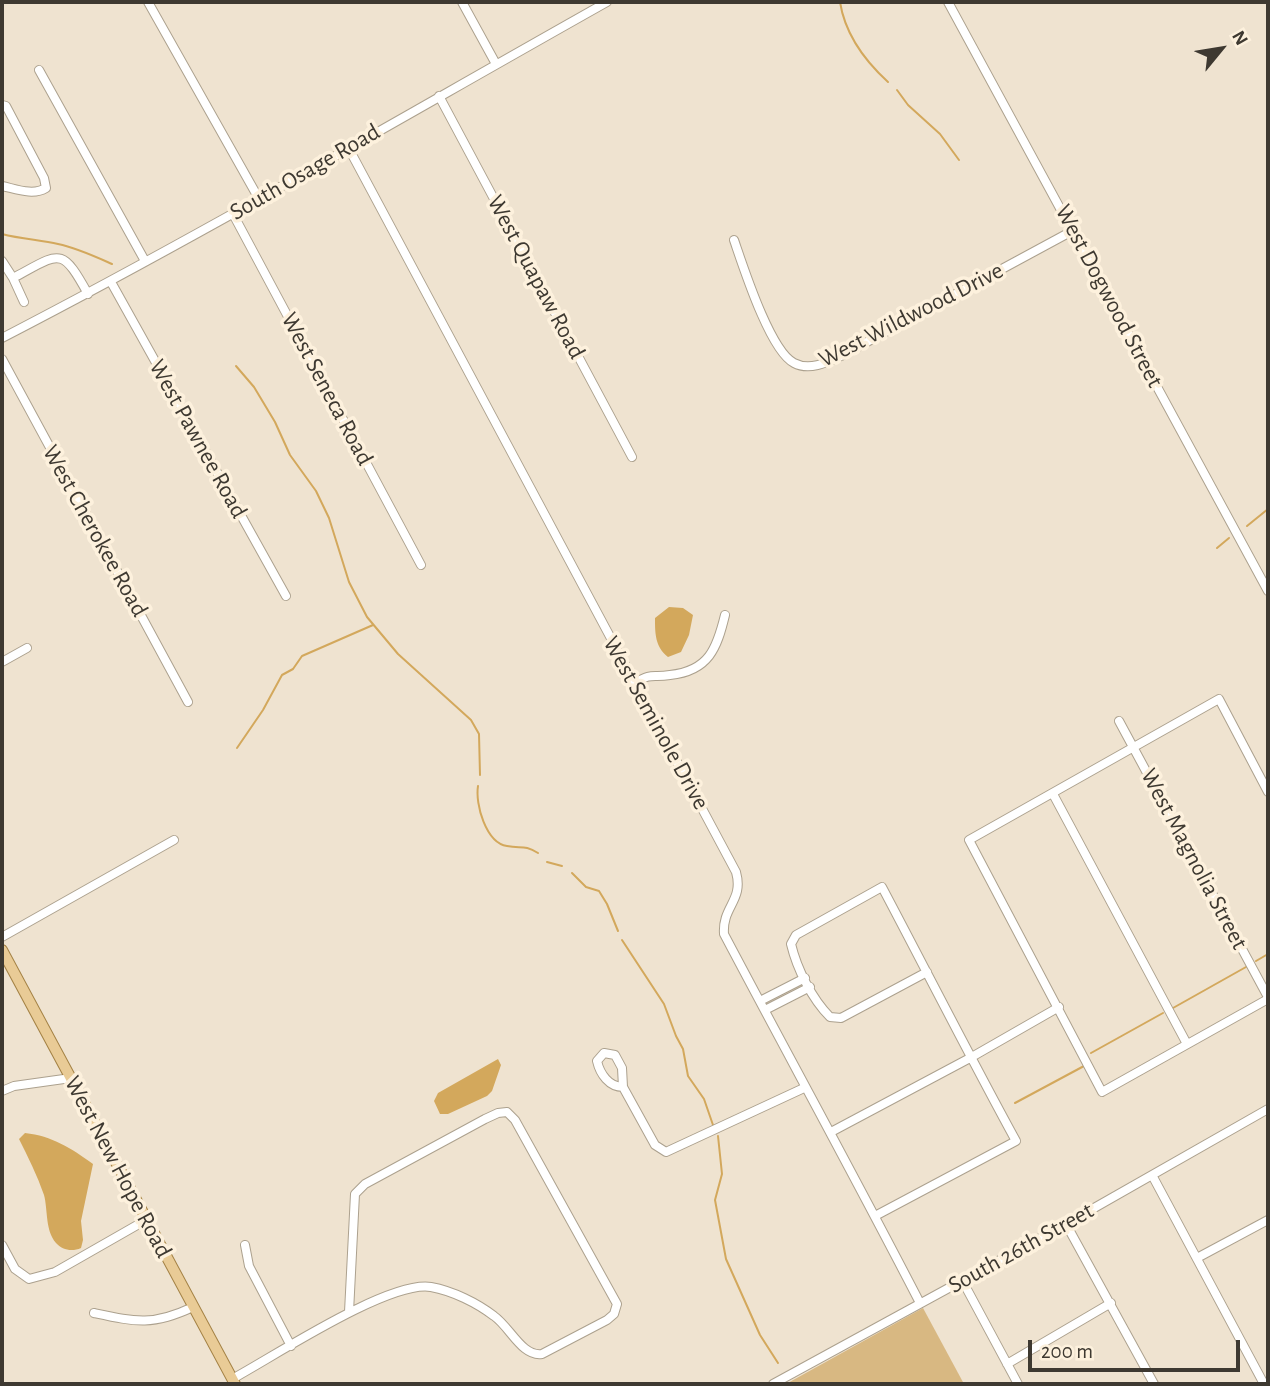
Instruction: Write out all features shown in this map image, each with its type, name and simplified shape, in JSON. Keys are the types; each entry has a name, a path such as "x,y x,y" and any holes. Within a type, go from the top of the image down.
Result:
{"main road":[{"name":"West New Hope Road","path":"2,950 233,1382"}],"street":[{"path":"148,2 259,199"},
{"path":"462,2 496,64"},
{"name":"South Osage Road","path":"2,338 111,282 607,2"},
{"name":"West Dogwood Street","path":"948,2 1268,591"},
{"path":"39,70 145,261"},
{"name":"West Quapaw Road","path":"439,96 632,457"},
{"path":"2,105 6,106 39,168 46,188 32,192 2,186"},
{"name":"West Seminole Drive","path":"348,147 736,872 740,885 723,922 724,934 920,1303"},
{"name":"West Seneca Road","path":"233,214 421,565"},
{"name":"West Wildwood Drive","path":"734,240 752,292 777,344 787,358 796,364 812,367 841,356 1074,230"},
{"path":"13,278 54,257 62,257 88,294"},
{"path":"2,261 24,302"},
{"name":"West Pawnee Road","path":"111,282 286,596"},
{"name":"West Cherokee Road","path":"2,359 188,702"},
{"path":"634,683 650,674 669,676 688,671 710,657 718,644 725,615"},
{"path":"2,662 27,649"},
{"path":"1268,792 1219,699 969,840 1059,1007 1101,1092 1268,998"},
{"name":"West Magnolia Street","path":"1119,721 1268,998"},
{"path":"1053,793 1187,1044"},
{"path":"2,937 174,840"},
{"path":"875,1216 1016,1141 970,1058 927,972 882,887 796,935 791,944 794,957 805,978 830,1017 841,1018 927,972"},
{"path":"760,1001 805,978"},
{"path":"765,1010 810,987"},
{"path":"831,1132 1059,1007"},
{"path":"2,1091 14,1086 71,1078"},
{"path":"623,1087 655,1145 666,1153 804,1088"},
{"name":"South 26th Street","path":"773,1384 1066,1224 1268,1109"},
{"path":"233,1382 349,1312 400,1290 429,1287 461,1297 505,1324 526,1351 534,1355 542,1354 607,1320 614,1314 617,1304 515,1120 507,1112 485,1119 365,1184 355,1194 349,1312"},
{"path":"1152,1175 1264,1384"},
{"path":"2,1245 15,1269 29,1279 55,1272 146,1220"},
{"path":"1197,1258 1268,1220"},
{"path":"1066,1224 1154,1384"},
{"path":"245,1245 249,1266 291,1346"},
{"path":"962,1280 1018,1384"},
{"path":"1007,1364 1111,1303"},
{"path":"94,1313 137,1322 171,1316 193,1307"}],"shaded area":[{"path":"669,607 683,608 693,615 689,635 681,652 668,657 658,644 655,618"},
{"path":"498,1059 501,1065 492,1091 487,1096 448,1114 440,1114 434,1101 438,1093"},
{"path":"25,1133 61,1144 93,1164 81,1221 81,1248 64,1249 52,1238 44,1195 19,1139"},
{"path":"923,1308 964,1384 786,1384"}],"waterway":[{"path":"840,2 851,36 871,65 888,82"},
{"path":"897,90 908,105 940,134 959,160"},
{"path":"2,234 65,246 112,264"},
{"path":"236,366 254,387 275,422 290,455 316,491 329,518 349,582 367,617 398,654 471,720 479,734 480,775"},
{"path":"1247,526 1268,509"},
{"path":"1217,548 1229,538"},
{"path":"237,748 263,710 282,675 293,669 302,656 373,625"},
{"path":"478,786 480,812 493,838 507,846 526,848 538,853"},
{"path":"547,862 562,866"},
{"path":"572,873 586,887 599,891 618,931"},
{"path":"622,940 664,1004 683,1049 688,1076 704,1099 713,1125"},
{"path":"1256,961 1268,954"},
{"path":"1173,1008 1246,967"},
{"path":"1091,1053 1163,1013"},
{"path":"1015,1103 1084,1066"},
{"path":"718,1136 722,1174 715,1200 726,1259 760,1335 778,1363"}]}
